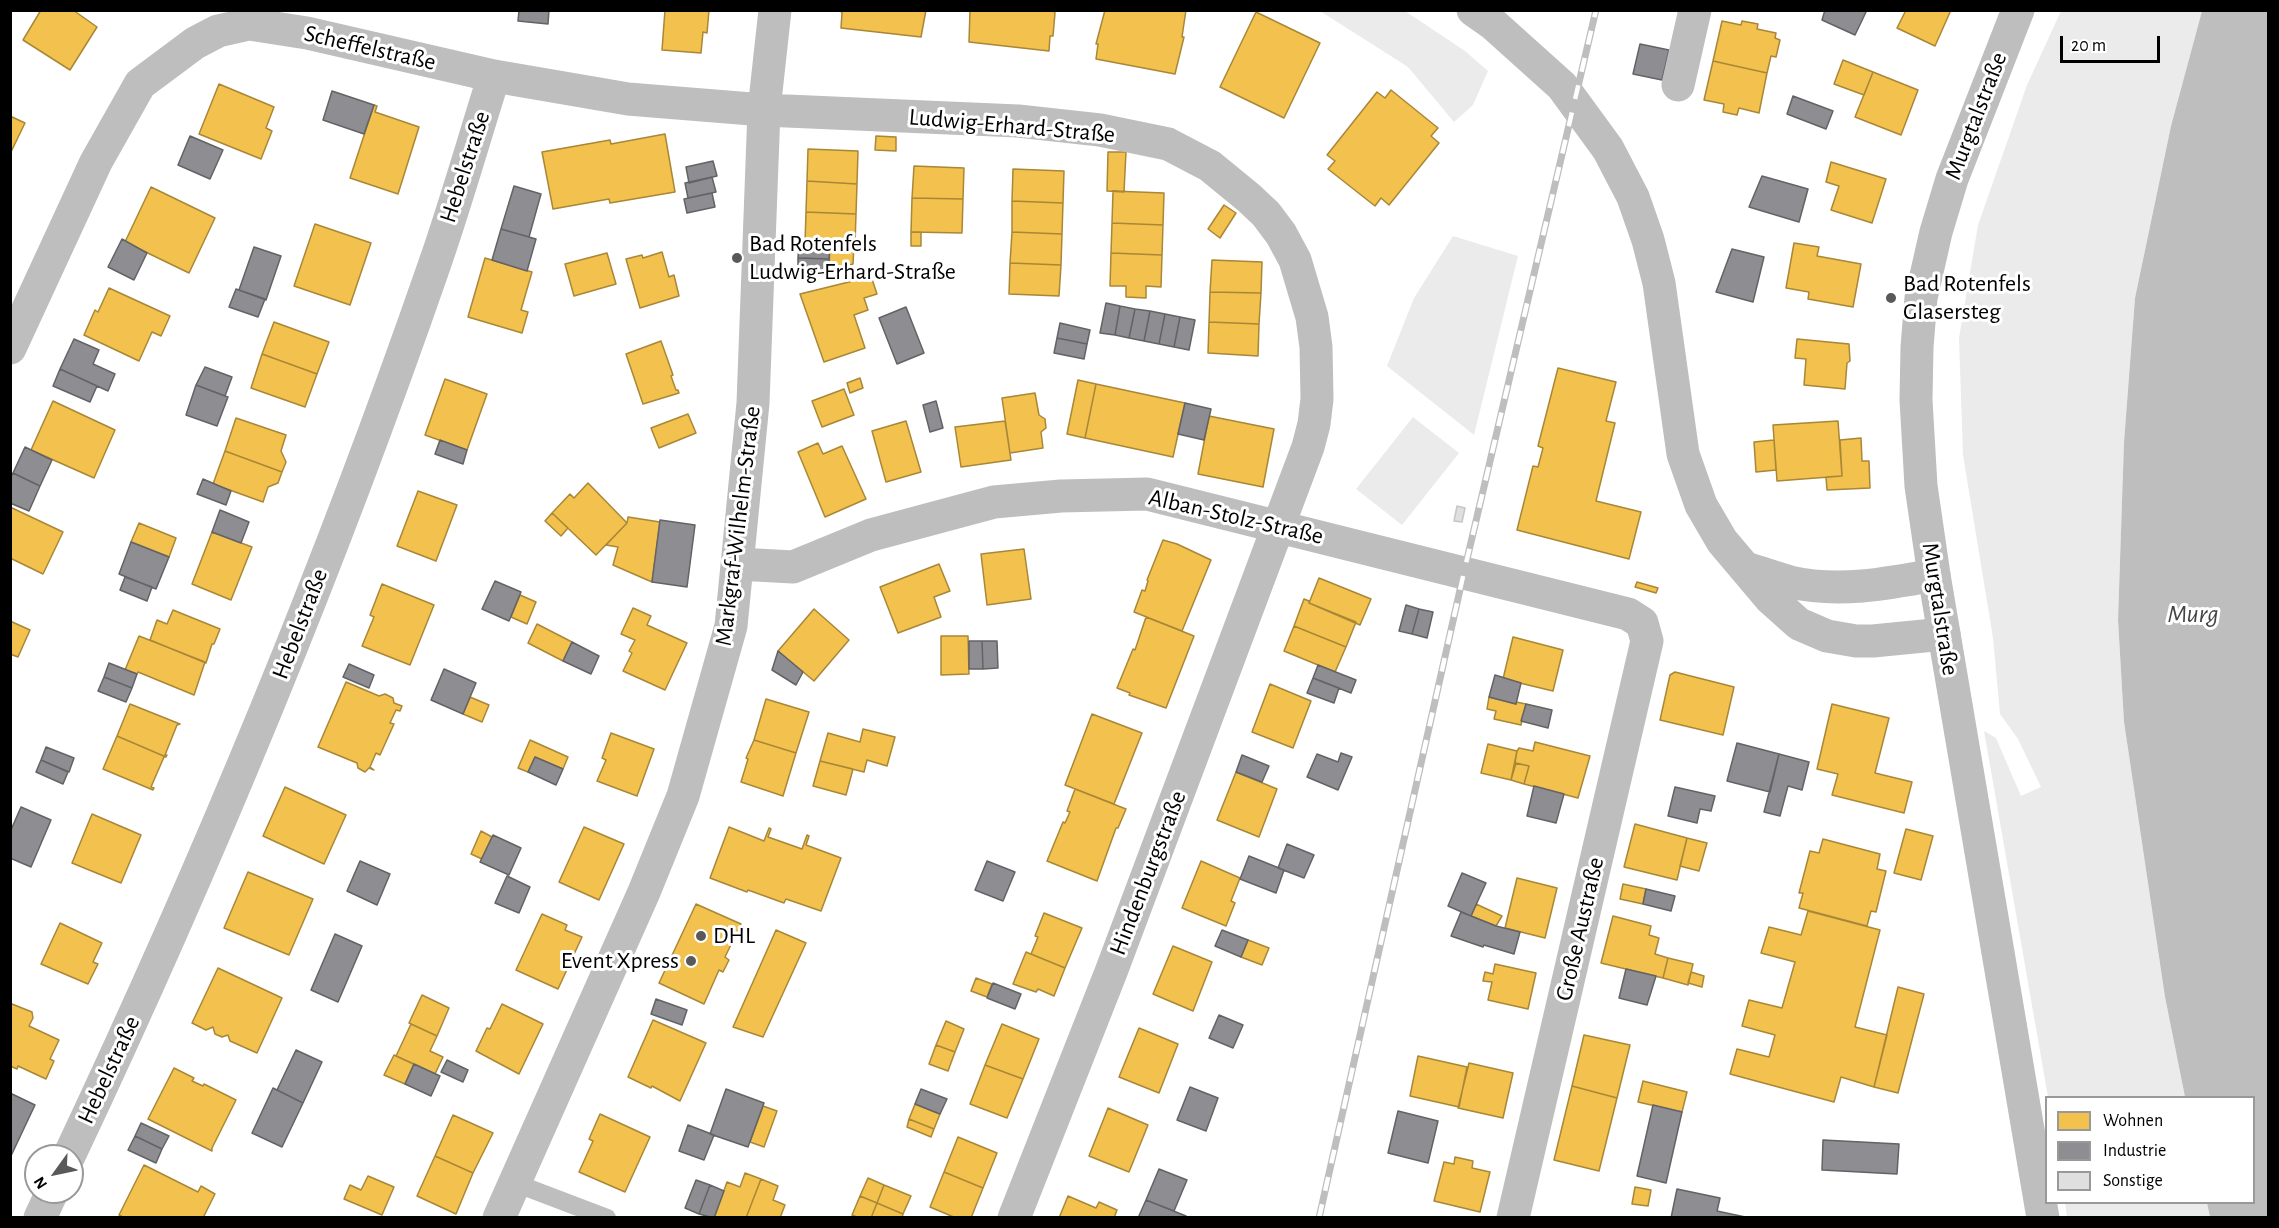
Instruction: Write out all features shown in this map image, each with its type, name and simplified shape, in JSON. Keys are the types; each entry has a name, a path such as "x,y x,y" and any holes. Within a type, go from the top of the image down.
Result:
{"street":[{"name":"Markgraf-Wilhelm-Straße","path":"499,1218 644,892 684,796 731,626 753,403 764,110 775,10"},
{"path":"1473,10 1493,24 1562,86 1608,149 1633,197 1648,240 1659,283 1683,454 1701,505 1722,541 1771,599 1799,624 1827,636 1856,641 1873,641 1944,634"},
{"path":"1678,85 1695,10"},
{"name":"Murgtalstraße","path":"2018,10 1952,179 1936,232 1921,298 1916,400 1921,486 1934,575 2043,1218"},
{"name":"Scheffelstraße","path":"10,348 96,162 140,84 195,43 249,17 307,33 494,76 628,99 764,110"},
{"name":"Hebelstraße","path":"75,1144 125,1037 268,706 359,474 435,264 494,76"},
{"name":"Ludwig-Erhard-Straße","path":"764,110 1018,121 1100,130 1168,144 1210,166 1230,181 1266,214 1281,234 1295,260 1312,317 1316,346 1317,399 1314,424 1308,447 1278,528"},
{"name":"Alban-Stolz-Straße","path":"738,564 793,567 871,535 994,502 1061,496 1147,494 1628,614 1642,623 1647,641"},
{"name":"Hindenburgstraße","path":"1014,1218 1111,972 1278,528"},
{"path":"1745,568 1790,582 1829,587 1871,586 1934,575"},
{"name":"Große Austraße","path":"1513,1218 1647,641"},
{"path":"40,1218 46,1204"}],"lane":[{"path":"515,1183 607,1218"}],"shaded area":[{"path":"1320,11 1405,11 1465,51 1488,71 1473,105 1454,122 1408,67"},
{"path":"2061,11 2202,11 2171,126 2135,298 2124,442 2118,620 2124,722 2165,997 2185,1096 2048,1096 1984,731 1996,738 2021,796 2041,787 2018,739 2000,714 1993,638 1963,455 1959,338 1978,225 2027,85"},
{"path":"1453,236 1518,256 1474,435 1387,366 1414,298"},
{"path":"1413,417 1459,453 1402,525 1356,489"},
{"path":"2065,1204 2207,1204 2210,1217 2067,1217"}],"water":[{"name":"Murg","path":"2202,11 2268,11 2268,1217 2210,1217 2207,1204 2255,1204 2255,1096 2185,1096 2165,997 2124,722 2118,620 2124,442 2135,298 2171,126"}],"building: Wohnen":[{"path":"41,10 73,10 97,27 70,70 23,40"},
{"path":"665,10 709,10 707,33 703,32 701,53 662,50"},
{"path":"840,10 926,10 921,37 841,28 842,13"},
{"path":"970,10 1053,10 1055,13 1053,36 1050,36 1049,51 969,42"},
{"path":"1105,10 1186,10 1182,37 1184,37 1175,74 1096,59 1098,44 1096,44"},
{"path":"1906,10 1951,10 1935,46 1897,28"},
{"path":"1256,12 1320,43 1284,118 1220,87"},
{"path":"1722,21 1741,25 1742,21 1758,24 1757,29 1776,33 1775,38 1780,40 1776,57 1771,56 1767,73 1713,61"},
{"path":"1843,60 1873,72 1864,95 1834,84"},
{"path":"1713,61 1767,73 1759,113 1739,108 1737,115 1723,112 1724,104 1704,100"},
{"path":"1873,72 1918,90 1901,135 1855,117"},
{"path":"219,84 274,107 266,128 272,131 261,159 199,134"},
{"path":"1391,90 1438,128 1431,136 1439,143 1389,205 1381,198 1375,206 1328,169 1335,161 1327,155 1377,92 1385,98"},
{"path":"374,105 377,106 375,112 419,127 398,194 350,178"},
{"path":"10,116 25,123 10,154"},
{"path":"665,134 675,192 610,203 609,199 553,209 542,152 610,140 611,144"},
{"path":"876,136 896,137 896,151 875,150"},
{"path":"808,149 858,151 857,184 807,181"},
{"path":"1108,152 1126,152 1124,192 1107,191"},
{"path":"1831,162 1886,179 1872,223 1831,210 1839,186 1826,182"},
{"path":"914,166 964,168 963,199 912,198"},
{"path":"1013,169 1064,171 1063,203 1012,201"},
{"path":"807,181 857,184 856,214 806,212"},
{"path":"151,187 215,218 189,273 125,242"},
{"path":"1113,191 1164,193 1163,225 1112,223"},
{"path":"912,198 963,199 962,233 911,232"},
{"path":"1012,201 1063,203 1062,234 1012,232"},
{"path":"1224,205 1236,213 1220,238 1208,229"},
{"path":"806,212 856,214 855,245 805,243"},
{"path":"1112,223 1163,225 1162,255 1111,253"},
{"path":"315,224 371,243 350,305 294,286"},
{"path":"911,232 921,232 921,246 911,246"},
{"path":"1012,232 1062,234 1061,265 1010,263"},
{"path":"1794,243 1819,247 1817,256 1861,264 1853,307 1808,299 1809,292 1786,288"},
{"path":"830,244 854,245 853,264 829,271"},
{"path":"662,252 669,277 674,275 679,296 640,308 626,259 642,255 643,258"},
{"path":"607,253 616,284 574,296 565,264"},
{"path":"1111,253 1162,255 1161,287 1146,286 1146,298 1126,297 1126,286 1110,286"},
{"path":"485,258 532,272 521,310 528,312 522,333 468,317"},
{"path":"1212,260 1262,262 1261,293 1210,292"},
{"path":"1010,263 1061,265 1059,296 1009,294"},
{"path":"870,273 877,294 864,298 868,310 854,315 865,348 824,362 800,294 857,280 856,277"},
{"path":"109,288 170,316 161,336 152,332 139,361 84,335 95,310 98,312"},
{"path":"1210,292 1261,293 1259,324 1209,322"},
{"path":"274,322 329,342 317,374 262,354"},
{"path":"1209,322 1259,324 1258,356 1208,353"},
{"path":"1797,339 1849,344 1850,361 1847,363 1845,389 1804,385 1806,359 1795,358"},
{"path":"661,341 673,375 671,376 679,393 643,404 626,354"},
{"path":"262,354 317,374 305,407 251,388"},
{"path":"1558,368 1616,382 1606,421 1615,423 1596,501 1641,512 1629,559 1517,530 1533,466 1538,467 1543,448 1538,446"},
{"path":"860,378 863,388 850,393 847,383"},
{"path":"445,379 487,394 467,450 425,435"},
{"path":"1078,380 1096,384 1085,438 1067,434"},
{"path":"1096,384 1185,403 1173,457 1085,438"},
{"path":"844,389 854,415 822,427 812,401"},
{"path":"1035,393 1039,415 1045,419 1046,428 1041,432 1043,448 1010,453 1002,398"},
{"path":"53,401 115,430 94,478 31,450"},
{"path":"688,414 696,433 659,448 651,428"},
{"path":"1209,416 1274,429 1263,487 1198,474"},
{"path":"236,418 286,435 281,451 286,462 282,472 225,451"},
{"path":"906,421 921,472 886,482 872,431"},
{"path":"1005,421 1011,460 961,467 955,427"},
{"path":"1838,421 1842,476 1777,481 1773,425"},
{"path":"1861,438 1862,461 1869,461 1870,488 1827,490 1826,477 1842,476 1840,440"},
{"path":"1774,440 1776,470 1756,472 1754,442"},
{"path":"818,443 823,454 842,446 866,499 825,517 798,452"},
{"path":"225,451 282,472 278,483 268,487 263,502 213,484"},
{"path":"588,483 627,523 596,555 552,513 570,494 574,498"},
{"path":"418,491 457,505 436,561 397,546"},
{"path":"10,507 63,532 43,574 10,558"},
{"path":"552,513 568,528 561,536 545,521"},
{"path":"628,517 660,522 652,582 613,565 618,547 606,545 627,523"},
{"path":"139,523 176,538 169,557 131,542"},
{"path":"212,532 252,547 231,600 192,584"},
{"path":"1163,540 1211,560 1182,631 1134,612 1142,590 1145,591"},
{"path":"1024,549 1031,599 987,605 981,554"},
{"path":"939,564 950,591 934,597 941,617 898,633 880,587"},
{"path":"1319,578 1371,599 1360,625 1309,603"},
{"path":"1637,582 1658,588 1656,593 1635,587"},
{"path":"382,584 434,605 410,665 362,646 374,617 370,615"},
{"path":"520,595 536,602 527,624 511,617"},
{"path":"1304,599 1356,622 1346,647 1294,626"},
{"path":"633,608 651,616 647,625 687,643 665,690 623,671 632,653 629,651 635,640 621,634"},
{"path":"814,609 849,640 814,681 778,651"},
{"path":"173,610 220,629 206,663 150,640 157,620 167,624"},
{"path":"1146,617 1194,636 1166,708 1129,695 1130,693 1117,688 1133,649 1135,650"},
{"path":"10,621 30,630 18,657 10,654"},
{"path":"537,624 572,642 563,661 528,643"},
{"path":"1294,626 1346,647 1335,672 1284,651"},
{"path":"139,636 205,662 194,695 138,672 137,674 125,670"},
{"path":"941,636 968,636 969,674 941,675"},
{"path":"1513,637 1563,650 1553,691 1503,679"},
{"path":"1675,672 1734,687 1723,735 1660,720 1670,675"},
{"path":"346,682 379,696 385,694 393,698 394,703 402,706 400,711 396,710 390,723 394,724 380,755 376,753 370,767 374,770 369,768 365,772 358,768 357,763 318,747"},
{"path":"1270,684 1311,701 1293,748 1252,732"},
{"path":"470,697 489,705 482,722 463,714"},
{"path":"1489,697 1516,704 1516,702 1526,704 1521,725 1494,719 1496,711 1487,709"},
{"path":"766,699 809,712 796,753 754,740"},
{"path":"130,704 180,724 177,725 166,757 117,736"},
{"path":"1832,704 1889,718 1875,773 1912,782 1904,813 1832,795 1838,774 1817,769"},
{"path":"1092,714 1142,733 1114,804 1065,785"},
{"path":"863,729 895,737 887,766 867,760 864,772 820,761 828,733 860,742"},
{"path":"611,733 654,749 637,796 597,781 606,760 602,758"},
{"path":"117,736 166,757 151,787 154,788 153,790 103,769"},
{"path":"530,740 568,757 563,769 535,757 528,772 518,768"},
{"path":"754,740 796,753 783,796 741,782 748,759 746,758"},
{"path":"1535,742 1590,756 1578,798 1524,784 1529,766 1515,763 1517,751 1519,748 1533,751"},
{"path":"1488,744 1517,751 1511,780 1481,773"},
{"path":"820,761 853,769 846,795 813,786"},
{"path":"1516,763 1529,766 1524,784 1511,780"},
{"path":"1236,772 1277,789 1259,837 1217,820"},
{"path":"285,787 346,815 324,864 263,836"},
{"path":"1075,789 1126,809 1116,828 1097,881 1047,861 1063,822 1065,823 1070,812 1067,811"},
{"path":"92,814 141,835 121,883 72,863"},
{"path":"1635,824 1687,838 1677,880 1624,867"},
{"path":"584,827 624,844 599,900 559,882"},
{"path":"729,827 764,841 769,828 771,829 768,837 802,849 807,835 809,836 806,845 841,858 821,911 786,899 784,903 748,890 747,892 710,878"},
{"path":"1906,829 1933,836 1921,880 1894,873"},
{"path":"481,831 492,837 482,859 471,854"},
{"path":"1687,838 1707,843 1699,871 1680,866"},
{"path":"1823,839 1880,854 1877,869 1886,871 1876,912 1871,911 1867,926 1799,908 1803,893 1799,893 1810,851 1819,853"},
{"path":"1201,861 1240,878 1231,901 1235,903 1226,926 1182,908"},
{"path":"248,872 313,899 289,955 224,928"},
{"path":"1517,878 1557,888 1545,938 1505,928"},
{"path":"1623,884 1646,889 1643,904 1620,899"},
{"path":"696,904 741,924 725,957 729,960 723,972 719,970 704,1004 659,983"},
{"path":"1476,904 1502,916 1496,926 1471,916"},
{"path":"1808,911 1880,930 1855,1027 1887,1035 1874,1087 1841,1077 1834,1102 1730,1074 1737,1049 1769,1057 1775,1035 1742,1026 1749,1000 1782,1008 1795,962 1761,953 1769,927 1801,935"},
{"path":"1044,913 1082,928 1065,968 1031,954"},
{"path":"542,914 567,925 565,930 582,937 558,989 516,970"},
{"path":"1613,916 1651,926 1649,935 1659,938 1655,954 1668,958 1663,978 1601,963"},
{"path":"60,923 102,943 93,962 98,964 88,984 41,964"},
{"path":"776,930 806,943 763,1037 733,1027"},
{"path":"1248,940 1269,948 1262,965 1241,957"},
{"path":"1173,946 1212,962 1193,1011 1153,994"},
{"path":"1026,952 1065,968 1054,996 1038,989 1036,992 1013,984"},
{"path":"1668,958 1693,964 1688,985 1663,978"},
{"path":"1495,964 1536,973 1528,1009 1488,1000 1492,982 1483,981 1485,972 1493,974"},
{"path":"218,968 282,998 257,1053 230,1041 228,1035 222,1037 215,1034 213,1027 206,1030 192,1023"},
{"path":"1691,972 1704,976 1702,987 1688,983"},
{"path":"976,978 992,984 987,997 971,991"},
{"path":"1898,987 1924,994 1898,1093 1874,1087"},
{"path":"422,995 449,1008 437,1036 409,1023"},
{"path":"502,1004 543,1024 519,1074 476,1051"},
{"path":"10,1005 32,1012 33,1018 29,1026 59,1040 50,1059 54,1061 46,1079 18,1066 17,1069 10,1066"},
{"path":"653,1020 706,1043 680,1101 652,1086 651,1088 628,1077"},
{"path":"946,1021 964,1029 955,1052 936,1045"},
{"path":"411,1024 437,1036 430,1051 443,1057 435,1074 396,1056"},
{"path":"1002,1024 1039,1039 1023,1079 985,1065"},
{"path":"1139,1028 1178,1044 1159,1093 1119,1077"},
{"path":"1584,1035 1630,1045 1617,1098 1572,1086"},
{"path":"936,1045 955,1052 948,1071 929,1064"},
{"path":"394,1055 414,1064 405,1084 384,1075"},
{"path":"1418,1056 1467,1067 1459,1107 1410,1096"},
{"path":"1469,1063 1513,1073 1503,1118 1458,1108"},
{"path":"985,1065 1023,1079 1007,1118 970,1104"},
{"path":"174,1068 194,1078 192,1081 203,1086 204,1084 236,1100 212,1151 148,1119"},
{"path":"1643,1081 1687,1092 1682,1112 1638,1102"},
{"path":"1572,1086 1617,1098 1599,1171 1554,1160"},
{"path":"915,1104 940,1114 934,1129 909,1119"},
{"path":"763,1106 777,1111 764,1147 750,1142"},
{"path":"1108,1108 1148,1125 1129,1172 1089,1156"},
{"path":"600,1114 650,1137 625,1192 579,1172 593,1141 589,1139"},
{"path":"453,1115 493,1133 473,1173 435,1156"},
{"path":"909,1119 934,1129 931,1137 907,1127"},
{"path":"958,1137 997,1153 983,1188 944,1172"},
{"path":"435,1156 473,1173 456,1214 417,1196"},
{"path":"1455,1157 1473,1161 1472,1168 1490,1172 1480,1212 1434,1201 1444,1162 1454,1164"},
{"path":"144,1165 198,1192 201,1186 215,1194 203,1218 125,1218 119,1215"},
{"path":"944,1172 983,1188 971,1218 956,1218 930,1207"},
{"path":"745,1173 761,1179 746,1218 714,1218 727,1182 740,1187"},
{"path":"368,1176 394,1187 382,1215 344,1199 350,1185 361,1190"},
{"path":"868,1178 884,1185 877,1203 860,1196"},
{"path":"761,1179 778,1186 773,1200 785,1205 780,1218 746,1218"},
{"path":"884,1185 911,1196 903,1214 877,1203"},
{"path":"1635,1187 1651,1190 1648,1206 1632,1204"},
{"path":"860,1196 877,1203 871,1218 859,1218 852,1215"},
{"path":"1068,1196 1096,1208 1099,1202 1117,1210 1114,1218 1059,1218"},
{"path":"877,1203 903,1214 902,1218 871,1218"}],"building: Industrie":[{"path":"519,10 549,10 548,24 518,21"},
{"path":"1825,10 1867,10 1855,35 1822,20"},
{"path":"1640,44 1669,50 1662,80 1633,74"},
{"path":"332,91 374,105 364,134 323,120"},
{"path":"1793,96 1833,111 1826,129 1787,114"},
{"path":"190,136 223,150 210,179 178,165"},
{"path":"713,161 717,176 689,183 686,167"},
{"path":"1762,176 1808,189 1799,222 1749,207"},
{"path":"712,177 716,192 688,198 685,183"},
{"path":"514,186 541,194 529,237 501,229"},
{"path":"712,193 715,207 687,213 684,199"},
{"path":"501,229 536,239 527,271 492,260"},
{"path":"122,239 147,253 134,280 108,267"},
{"path":"799,243 830,244 829,259 798,258"},
{"path":"254,247 281,256 266,300 239,290"},
{"path":"1732,249 1764,257 1753,302 1716,292"},
{"path":"798,258 829,259 829,274 798,273"},
{"path":"236,289 265,299 258,317 229,307"},
{"path":"1106,303 1120,306 1115,335 1100,333"},
{"path":"1120,306 1135,309 1129,338 1115,335"},
{"path":"906,307 924,353 897,364 879,318"},
{"path":"1135,309 1150,311 1144,341 1129,338"},
{"path":"1150,311 1165,314 1159,344 1144,341"},
{"path":"1165,314 1180,317 1174,347 1159,344"},
{"path":"1180,317 1195,320 1189,350 1174,347"},
{"path":"1060,323 1090,330 1087,344 1057,338"},
{"path":"1057,338 1087,344 1084,359 1054,353"},
{"path":"74,339 99,350 93,364 115,374 108,391 60,369"},
{"path":"205,367 232,377 225,396 196,385"},
{"path":"60,369 97,386 90,402 53,386"},
{"path":"196,385 228,397 217,426 186,415"},
{"path":"936,401 943,428 930,432 923,405"},
{"path":"1185,403 1211,409 1204,440 1178,434"},
{"path":"440,440 467,450 463,464 435,454"},
{"path":"25,447 52,460 40,486 13,473"},
{"path":"13,473 40,486 29,511 10,503 10,478"},
{"path":"203,479 231,491 226,505 197,494"},
{"path":"220,510 249,522 241,543 212,532"},
{"path":"660,520 695,525 687,587 652,582"},
{"path":"131,542 169,557 156,589 119,574"},
{"path":"125,577 152,587 147,601 120,590"},
{"path":"495,581 521,592 509,621 482,609"},
{"path":"1406,605 1419,609 1412,634 1399,631"},
{"path":"1419,609 1433,612 1427,638 1412,634"},
{"path":"969,641 982,641 983,669 969,669"},
{"path":"982,641 997,641 998,668 983,669"},
{"path":"572,642 599,656 591,674 563,661"},
{"path":"778,651 803,672 796,685 772,670"},
{"path":"109,663 137,674 132,688 104,677"},
{"path":"349,664 374,675 369,688 343,677"},
{"path":"1318,665 1356,680 1351,693 1313,678"},
{"path":"444,669 476,683 463,714 431,700"},
{"path":"1495,675 1521,683 1516,704 1489,697"},
{"path":"104,677 132,688 126,702 98,691"},
{"path":"1313,678 1339,688 1334,703 1307,693"},
{"path":"1526,704 1552,710 1548,728 1521,721"},
{"path":"1737,743 1779,754 1770,792 1727,781"},
{"path":"46,747 74,758 69,772 41,760"},
{"path":"1341,753 1352,757 1338,790 1307,777 1317,754 1338,762"},
{"path":"1779,754 1809,762 1802,790 1788,786 1780,816 1764,812"},
{"path":"1242,755 1269,766 1262,782 1236,772"},
{"path":"535,757 563,769 556,785 528,772"},
{"path":"41,760 68,772 63,784 36,772"},
{"path":"1534,786 1564,794 1556,823 1527,816"},
{"path":"1675,787 1715,796 1711,811 1700,809 1697,823 1668,816"},
{"path":"21,807 51,820 31,867 10,858 10,832"},
{"path":"493,835 521,848 509,875 480,862"},
{"path":"1287,844 1314,855 1304,878 1278,868"},
{"path":"1249,856 1284,870 1276,893 1240,879"},
{"path":"360,861 390,874 377,905 347,891"},
{"path":"987,861 1015,872 1003,901 975,890"},
{"path":"1462,873 1486,883 1471,916 1448,906"},
{"path":"507,876 530,887 519,913 495,903"},
{"path":"1646,889 1675,896 1671,911 1643,904"},
{"path":"1461,912 1496,926 1520,932 1514,954 1451,936"},
{"path":"1222,930 1248,940 1241,957 1215,946"},
{"path":"335,934 362,946 338,1002 311,990"},
{"path":"1626,969 1656,976 1647,1005 1619,998"},
{"path":"993,983 1021,994 1015,1009 987,998"},
{"path":"656,999 687,1010 682,1025 651,1014"},
{"path":"1219,1015 1243,1025 1233,1048 1209,1038"},
{"path":"296,1050 322,1062 303,1103 277,1090"},
{"path":"447,1060 468,1070 463,1082 441,1072"},
{"path":"414,1064 440,1076 431,1096 405,1084"},
{"path":"1190,1087 1218,1098 1206,1131 1177,1120"},
{"path":"273,1088 303,1103 282,1147 252,1133"},
{"path":"726,1089 764,1103 748,1147 710,1134"},
{"path":"921,1089 947,1099 940,1114 915,1104"},
{"path":"10,1093 35,1105 10,1158"},
{"path":"1653,1105 1682,1112 1666,1183 1637,1176"},
{"path":"1398,1111 1438,1121 1428,1163 1388,1153"},
{"path":"141,1123 169,1136 162,1149 135,1136"},
{"path":"688,1125 714,1135 704,1160 679,1151"},
{"path":"135,1136 162,1149 156,1163 128,1150"},
{"path":"1823,1140 1899,1144 1897,1174 1822,1170"},
{"path":"1159,1169 1187,1180 1174,1211 1146,1200"},
{"path":"696,1180 710,1185 699,1214 685,1208"},
{"path":"710,1185 724,1191 714,1218 699,1214"},
{"path":"1677,1189 1720,1198 1717,1211 1750,1218 1671,1218"},
{"path":"1146,1200 1186,1216 1186,1218 1138,1218"}],"building: Sonstige":[{"path":"1457,506 1465,508 1462,522 1454,521"}],"railway":[{"path":"1319,1218 1464,572 1596,10"}],"place":[{"name":"Bad Rotenfels Ludwig-Erhard-Straße","path":"737,258"},
{"name":"Bad Rotenfels Glasersteg","path":"1891,298"},
{"name":"DHL","path":"701,936"},
{"name":"Event Xpress","path":"691,961"}]}
